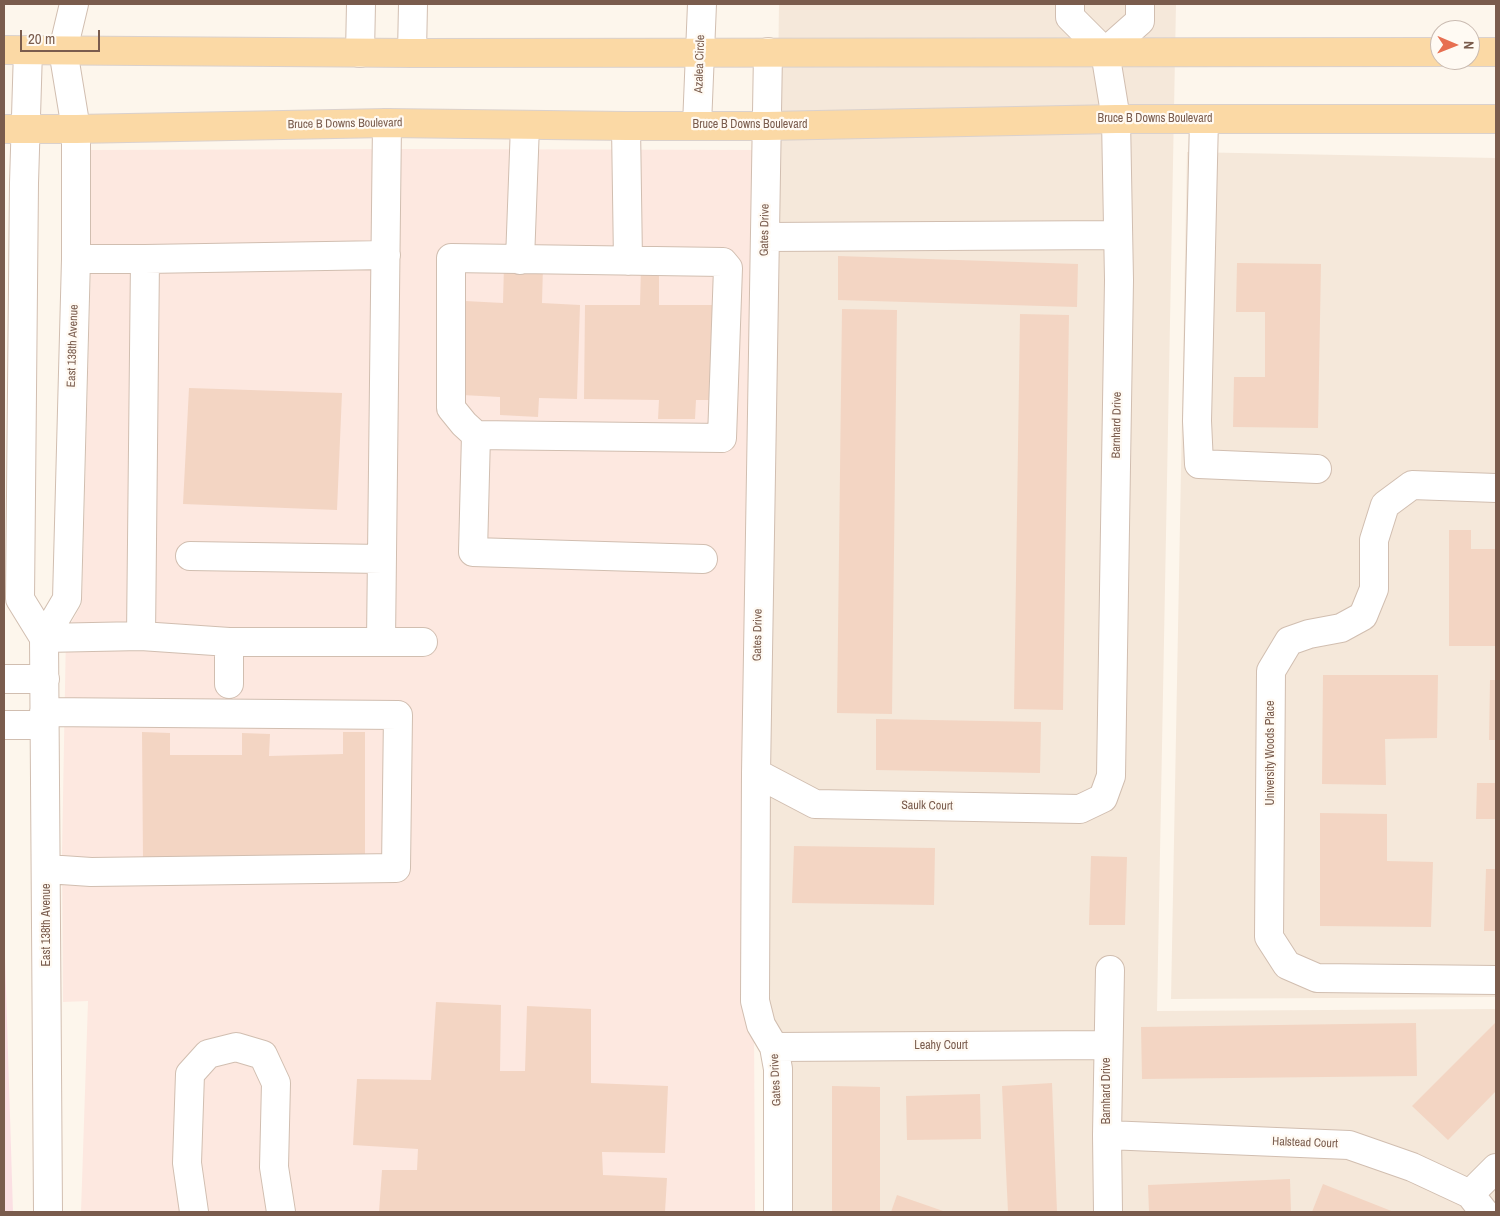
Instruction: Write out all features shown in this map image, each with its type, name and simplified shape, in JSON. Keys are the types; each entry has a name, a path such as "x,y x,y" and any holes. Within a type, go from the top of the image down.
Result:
{"main road":[{"path":"16,50 412,54 1430,52"},
{"path":"1480,52 1496,52"},
{"name":"Bruce B Downs Boulevard","path":"14,129 387,123 767,126 1116,119 1496,119"}],"street":[{"path":"63,50 74,4"},
{"path":"360,53 361,4"},
{"path":"412,54 413,4"},
{"name":"Azalea Circle","path":"698,125 702,4"},
{"path":"1070,4 1070,18 1105,52 1140,21 1140,4"},
{"path":"16,50 14,265 20,599 44,638 141,636 229,642 423,642"},
{"name":"East 138th Avenue","path":"48,1212 44,638 66,599 76,259 76,129 63,50"},
{"name":"Gates Drive","path":"768,52 756,773 755,1000 761,1025 774,1047 778,1069 778,1212"},
{"name":"Barnhard Drive","path":"1103,798 1111,776 1119,280 1116,119 1105,52"},
{"path":"1204,119 1197,421 1199,464 1317,469"},
{"path":"381,641 387,123"},
{"path":"520,260 525,125"},
{"path":"626,126 628,261"},
{"path":"765,237 1118,235"},
{"path":"76,259 144,260 386,255"},
{"path":"452,258 628,261 723,262 728,268 722,438 476,436 451,408 452,258"},
{"path":"141,636 144,260"},
{"path":"476,436 473,552 703,560"},
{"name":"University Woods Place","path":"1496,488 1412,485 1385,505 1374,540 1374,589 1363,616 1342,628 1309,634 1289,641 1271,671 1269,937 1286,965 1317,978 1496,980"},
{"path":"190,556 382,559"},
{"path":"229,642 229,684"},
{"path":"4,679 45,679"},
{"path":"4,725 44,719 398,715 396,868 90,872 47,869"},
{"name":"Saulk Court","path":"756,773 815,804 1080,809 1103,798"},
{"name":"Barnhard Drive","path":"1108,1212 1107,1045 1110,970"},
{"name":"Leahy Court","path":"774,1047 1107,1045"},
{"path":"194,1212 187,1163 190,1074 208,1054 236,1047 263,1056 276,1083 274,1168 281,1212"},
{"name":"Halstead Court","path":"1107,1135 1349,1145 1412,1166 1477,1203"},
{"path":"1477,1203 1496,1168"}],"shaded area":[{"path":"779,4 1176,4 1157,1011 1496,1009 1496,1212 769,1212 768,816"},
{"path":"91,150 763,150 754,1028 755,1212 81,1212 88,1001 63,1002 62,854 66,632 81,605 82,599 91,260"},
{"path":"1187,152 1496,158 1496,997 1171,999"},
{"path":"4,926 13,1212 4,1212"}],"building":[{"path":"838,256 1078,264 1077,307 838,300"},
{"path":"1237,263 1321,264 1318,428 1233,427 1234,377 1265,377 1265,312 1236,312"},
{"path":"504,265 543,266 542,303 580,305 577,399 539,398 538,417 500,415 500,397 462,395 465,301 503,303"},
{"path":"641,267 659,268 659,305 715,305 714,400 696,400 695,419 658,419 659,400 584,399 585,305 640,305"},
{"path":"842,309 897,310 892,714 837,713"},
{"path":"1020,314 1069,315 1063,710 1014,709"},
{"path":"189,388 342,393 337,510 183,504"},
{"path":"1449,530 1471,530 1471,549 1496,549 1496,646 1449,646"},
{"path":"1323,675 1438,675 1437,738 1385,739 1386,785 1322,784"},
{"path":"1490,680 1496,680 1496,740 1489,740"},
{"path":"876,719 1041,722 1040,773 876,770"},
{"path":"142,732 170,733 170,755 242,755 242,733 270,734 269,756 343,754 343,732 365,732 365,860 143,860"},
{"path":"1477,783 1496,783 1496,819 1476,819"},
{"path":"1320,813 1387,814 1387,861 1433,862 1431,927 1320,926"},
{"path":"794,846 935,848 934,905 792,903"},
{"path":"1091,856 1127,857 1125,925 1089,925"},
{"path":"1486,869 1496,869 1496,931 1484,931"},
{"path":"436,1002 501,1005 500,1071 525,1071 527,1006 591,1009 591,1083 668,1086 665,1153 602,1152 603,1175 667,1178 665,1212 379,1212 382,1170 417,1170 418,1149 353,1145 357,1079 431,1080"},
{"path":"1496,1022 1496,1091 1448,1140 1412,1106"},
{"path":"1416,1023 1417,1076 1142,1079 1141,1027"},
{"path":"1052,1083 1057,1212 1008,1212 1002,1086"},
{"path":"832,1086 880,1087 880,1212 832,1212"},
{"path":"980,1094 981,1139 907,1140 906,1096"},
{"path":"1290,1179 1291,1212 1149,1212 1148,1185"},
{"path":"1323,1184 1394,1212 1312,1212"},
{"path":"897,1195 946,1212 891,1212"}]}
